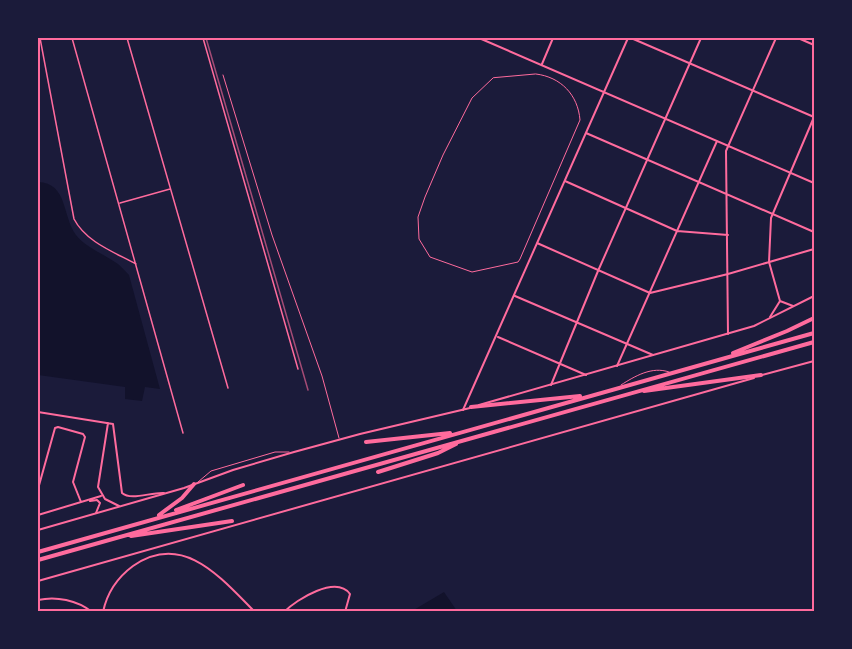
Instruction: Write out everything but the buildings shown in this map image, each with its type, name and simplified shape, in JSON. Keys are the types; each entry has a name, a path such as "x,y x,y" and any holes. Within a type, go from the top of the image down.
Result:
{"highway":[{"path":"716,360 814,318"},
{"path":"38,552 814,333"},
{"path":"38,560 814,342"},
{"path":"638,391 761,375"},
{"path":"471,407 595,394"},
{"path":"366,442 459,432"},
{"path":"378,472 438,453 465,440"},
{"path":"156,518 196,484"},
{"path":"156,518 243,484"},
{"path":"119,537 232,520"}],"street":[{"path":"39,38 74,219 89,238 136,264"},
{"path":"72,38 183,433"},
{"path":"127,38 228,388"},
{"path":"203,38 298,369"},
{"path":"479,38 814,183"},
{"path":"542,64 553,38"},
{"path":"463,410 515,296 585,132 630,38 814,117 772,213 769,262 780,301 769,320"},
{"path":"550,385 701,38"},
{"path":"728,334 727,146 776,38"},
{"path":"798,38 814,45"},
{"path":"585,132 814,232"},
{"path":"617,366 717,141"},
{"path":"565,181 677,231 728,235"},
{"path":"119,203 171,188"},
{"path":"537,243 650,293 728,274 814,249"},
{"path":"515,296 654,356"},
{"path":"38,530 167,493 294,452 463,410 728,334 769,320 814,296"},
{"path":"780,301 793,306"},
{"path":"497,336 586,375"},
{"path":"38,581 814,361"},
{"path":"38,411 113,424 122,493 133,497 153,492 167,493"},
{"path":"108,423 98,481 101,495 119,506"},
{"path":"38,489 55,429 58,427 83,434 86,437 73,482 81,502"},
{"path":"87,501 101,495"},
{"path":"38,515 81,502 99,501 100,506 96,513"},
{"path":"145,551 147,557"},
{"path":"102,612 117,580 147,557 159,554 177,554 196,560 214,572 255,612"},
{"path":"284,612 292,604 314,591 332,588 347,590 350,594 345,612"},
{"path":"38,600 52,598 66,600 92,612"}],"lane":[{"path":"536,74 557,80 569,90 577,104 580,120 519,261 472,272 430,257 419,239 418,217 436,172 472,98 494,78 536,74"},
{"path":"223,75 272,234 322,376 339,440"},
{"path":"196,484 211,471 275,452 294,452"}],"shaded area":[{"path":"38,182 48,184 60,194 76,235 117,263 129,275 160,389 145,387 142,401 125,399 125,387 38,375"},
{"path":"444,592 457,611 412,611"}],"railway":[{"path":"206,38 308,390"}]}
